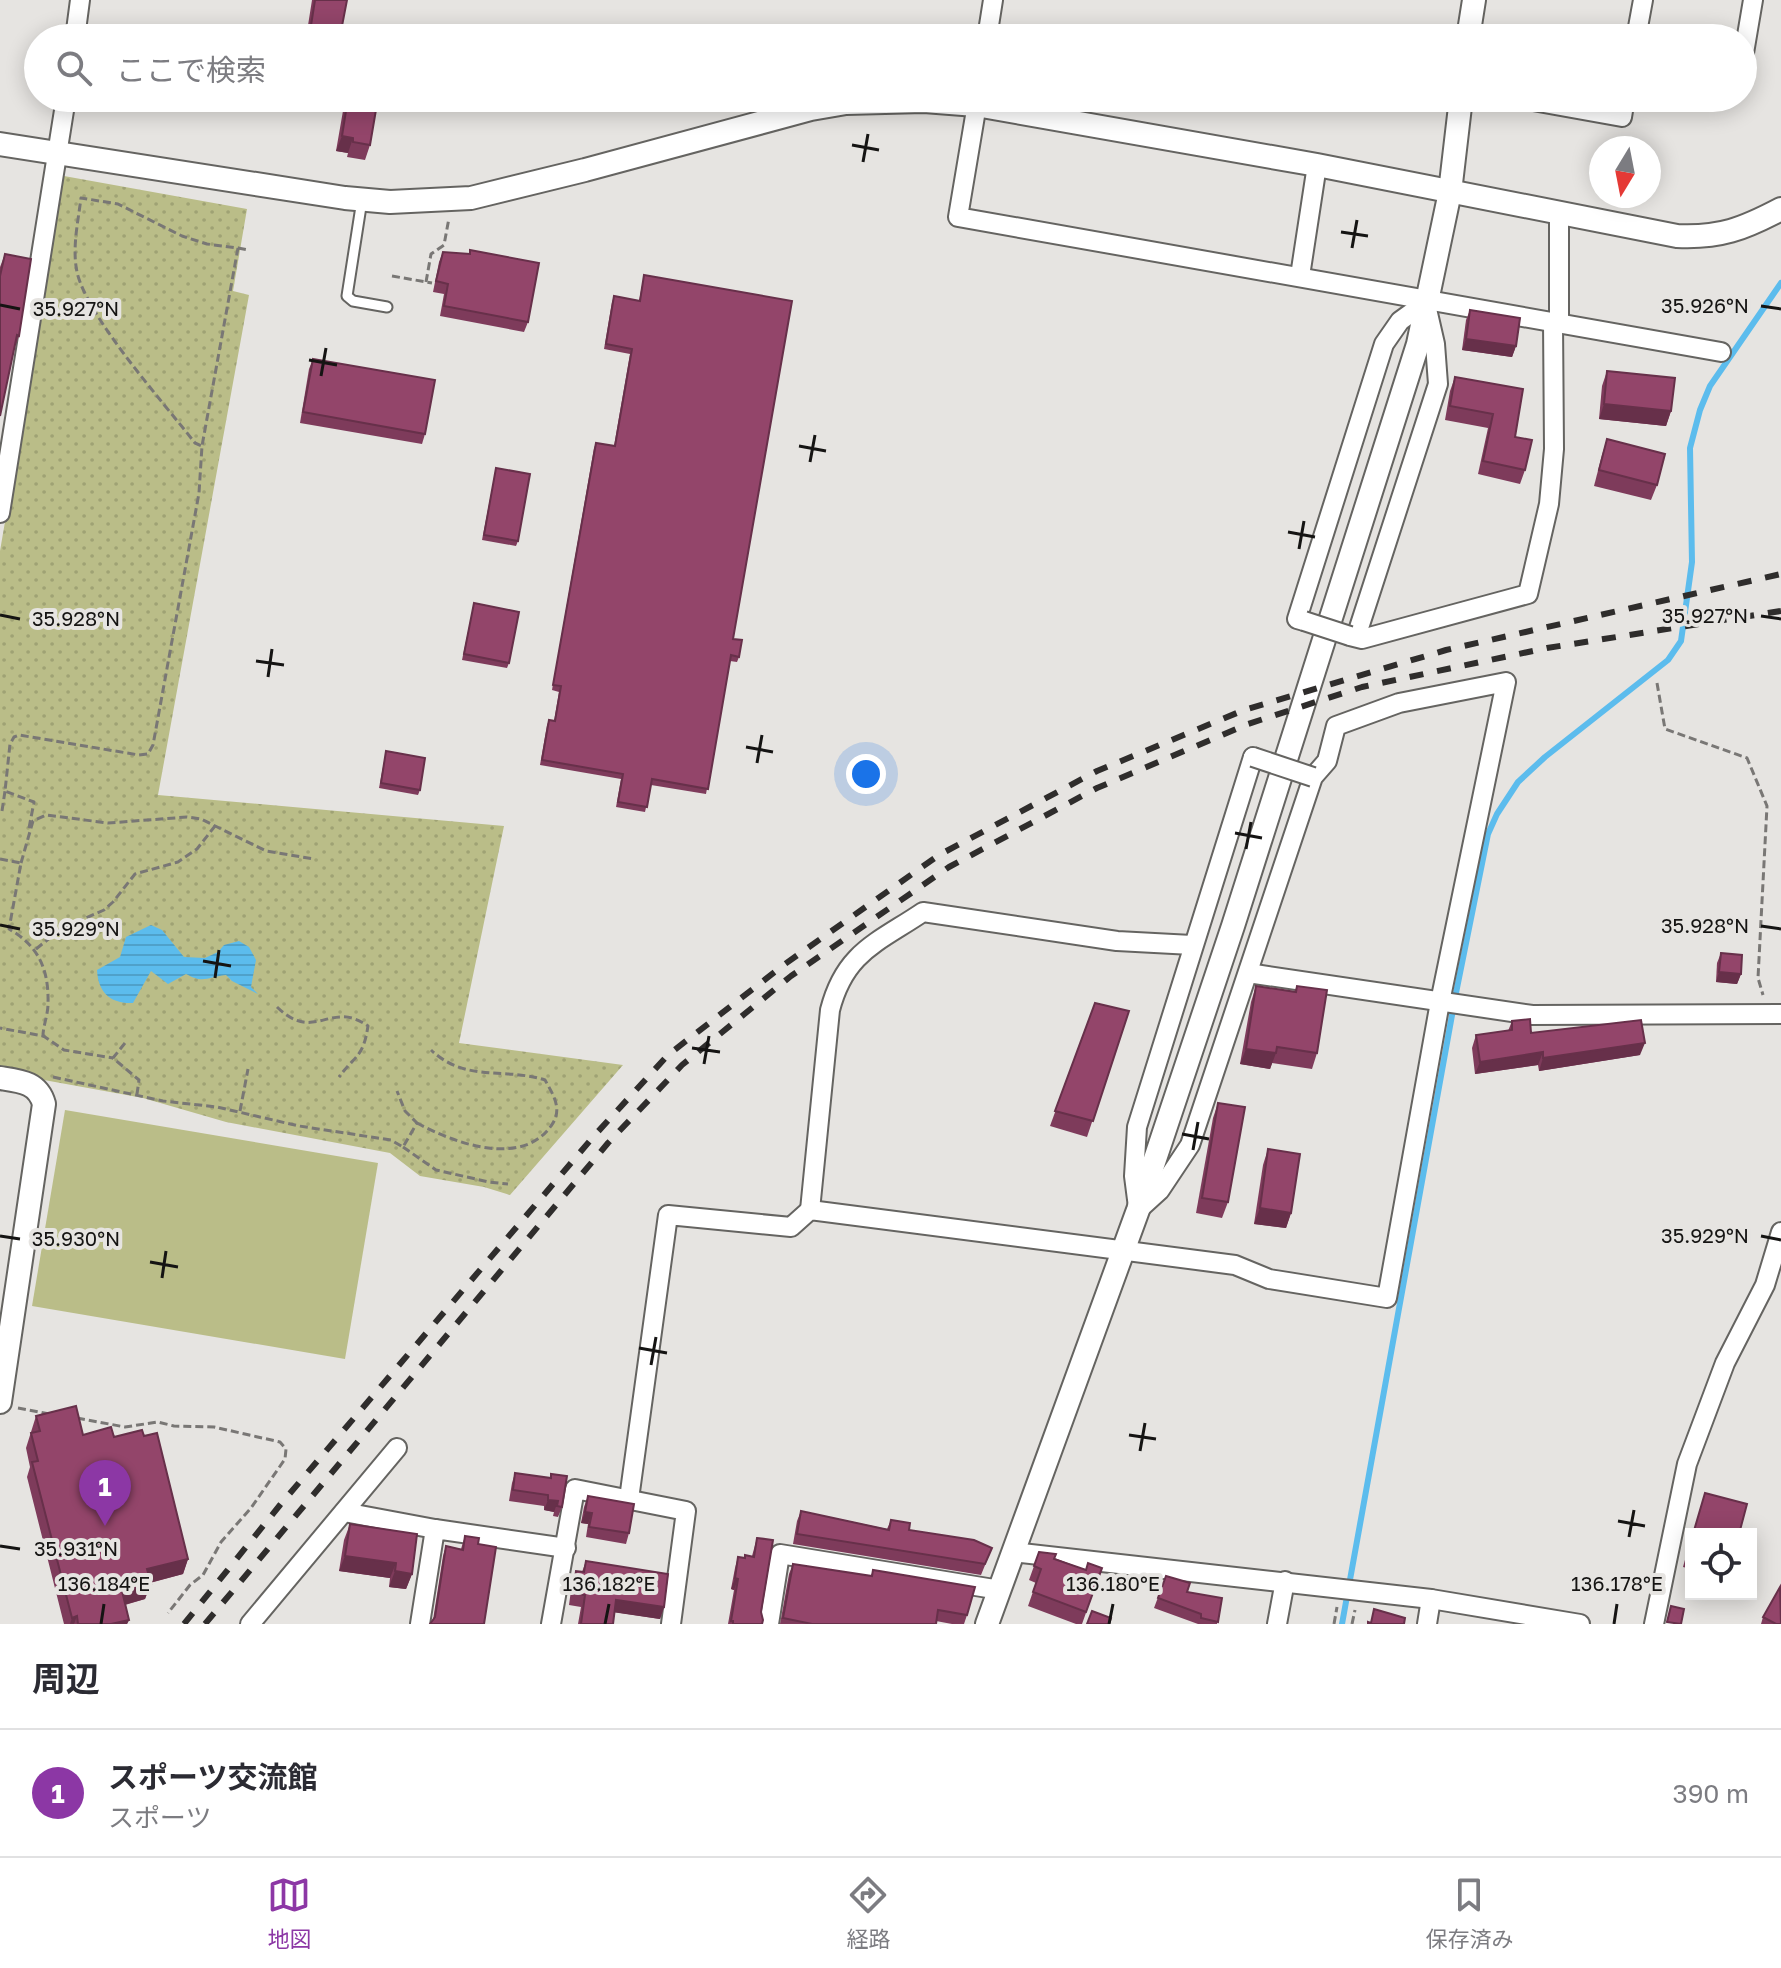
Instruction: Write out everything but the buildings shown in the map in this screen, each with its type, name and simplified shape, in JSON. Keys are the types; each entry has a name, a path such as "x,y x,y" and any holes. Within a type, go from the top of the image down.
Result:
{"street":[{"path":"77,24 80,0"},
{"path":"989,24 993,0"},
{"path":"1470,24 1474,0"},
{"path":"1639,24 1643,0"},
{"path":"1749,24 1753,0"},
{"path":"0,513 64,112"},
{"path":"0,144 362,200 452,200 519,187 804,112"},
{"path":"975,112 958,217 1300,276 1428,305 1556,323 1721,352"},
{"path":"1031,112 1677,236 1726,234 1781,209"},
{"path":"987,1624 1138,1210 1414,359 1450,192 1459,112"},
{"path":"1594,112 1622,117 1623,112"},
{"path":"1300,276 1317,165"},
{"path":"1428,305 1400,321 1384,344 1297,619 1362,639 1528,594 1549,504 1553,462 1559,214"},
{"path":"1353,637 1438,384 1428,305"},
{"path":"810,1210 1235,1265 1269,1279 1387,1298 1448,1003 1506,682 1399,703 1336,726 1327,761 1313,777 1190,1145 1160,1190 1138,1210"},
{"path":"1138,1210 1134,1176 1137,1127 1253,757 1313,777"},
{"path":"629,1499 668,1215 791,1227 810,1210 830,1010 839,981 857,957 923,912 1117,941 1192,945"},
{"path":"1248,973 1532,1015 1774,1014"},
{"path":"0,1078 20,1081 37,1089 44,1104 10,1303 8,1405"},
{"path":"1654,1624 1687,1464 1725,1363 1765,1285 1781,1232"},
{"path":"250,1624 397,1448"},
{"path":"551,1624 575,1489 686,1511 671,1624"},
{"path":"344,1512 566,1548"},
{"path":"420,1624 435,1529"},
{"path":"1013,1552 1431,1599 1580,1624"},
{"path":"769,1624 780,1554 1000,1590"},
{"path":"1277,1624 1285,1581"},
{"path":"1427,1624 1431,1599"}],"lane":[{"path":"362,200 347,296 353,301 387,307"}],"path":[{"path":"202,446 195,443 86,298 77,271 75,241 81,198 118,204 182,236 207,244 248,250"},
{"path":"426,282 431,254 444,245 452,200"},
{"path":"2,811 10,744 14,737 19,735 139,755 148,754 153,745 197,508 202,446 238,248"},
{"path":"392,276 432,283"},
{"path":"1657,683 1665,729 1747,758 1767,806 1758,978 1774,1014"},
{"path":"5,791 34,802 9,929 36,949 47,973 48,1004 43,1036"},
{"path":"29,828 33,821 46,815 108,823 187,817 215,826 266,851 314,859"},
{"path":"36,949 61,929 104,910 135,874 178,862 197,849 215,826"},
{"path":"0,859 21,863"},
{"path":"277,1007 290,1020 305,1024 337,1016 358,1019 368,1026 365,1047 360,1056 339,1077"},
{"path":"0,1028 43,1036 64,1050 113,1058 139,1080 137,1094"},
{"path":"113,1058 125,1043"},
{"path":"397,1091 405,1111 417,1123 436,1133 479,1147 527,1146 543,1137 555,1121 557,1102 545,1080 525,1074 465,1071 431,1050"},
{"path":"240,1111 248,1069"},
{"path":"37,1089 54,1076 163,1101 240,1111 299,1126 391,1140 436,1170 508,1184"},
{"path":"403,1147 417,1123"},
{"path":"8,1405 63,1416"},
{"path":"78,1419 125,1427 158,1422 174,1426 214,1427 280,1442 286,1449 285,1459 251,1508 221,1542 203,1575 190,1585 168,1613"}],"green space":[{"path":"64,176 247,209 233,291 249,295 158,795 504,826 459,1043 623,1065 510,1195 484,1187 420,1176 390,1153 226,1122 143,1098 0,1072 0,551"},
{"path":"65,1110 378,1163 345,1359 32,1306"}],"water":[{"path":"151,925 162,930 184,957 205,958 224,945 239,941 249,947 256,960 251,987 258,994 226,975 202,979 186,974 168,984 151,971 133,1003 112,999 100,985 97,970 120,957 126,937"}],"waterway":[{"path":"1342,1624 1456,993 1488,834 1518,782 1668,660 1681,641 1692,562 1690,448 1700,410 1710,386 1781,283"}],"railway":[{"path":"184,1624 280,1505 594,1136 668,1055 785,964 939,855 1097,771 1244,710 1446,650 1781,574"},
{"path":"205,1624 608,1143 682,1065 791,976 949,867 1097,788 1248,724 1362,687 1547,648 1781,611"}],"place":[{"name":"スポーツ交流館","path":"105,1526"}]}
